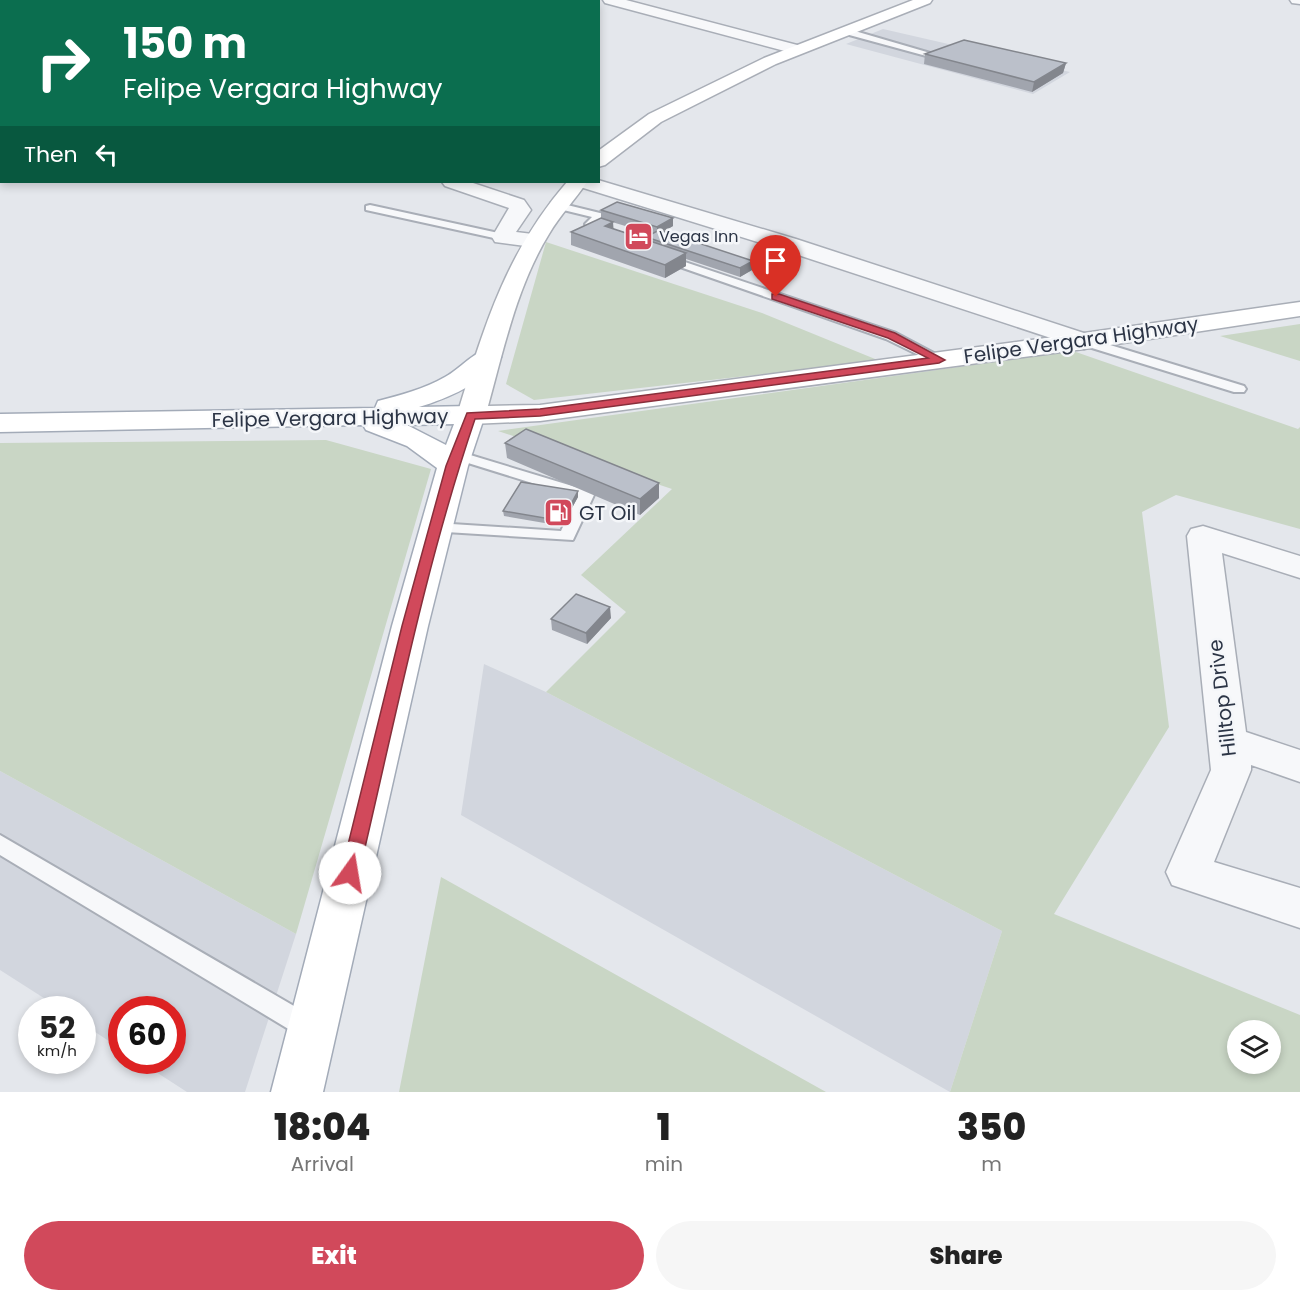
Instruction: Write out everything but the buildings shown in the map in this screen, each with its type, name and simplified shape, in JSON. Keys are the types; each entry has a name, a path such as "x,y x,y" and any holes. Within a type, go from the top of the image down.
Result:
{"street":[{"path":"610,0 796,49"},
{"path":"600,159 655,118 770,61 924,0"},
{"path":"748,55 770,61"},
{"path":"455,183 517,204 520,210 509,224 503,237 533,240"},
{"path":"297,1092 407,637 455,461 507,293 533,240 555,206 576,183"},
{"path":"587,183 788,244 1084,341"},
{"name":"Felipe Vergara Highway","path":"0,423 540,413 1084,341 1300,309"},
{"path":"348,417 433,393 477,370 488,357"},
{"path":"348,417 385,427 416,439 455,461"},
{"name":"Hilltop Drive","path":"1300,567 1203,536 1231,770 1188,872 1300,908"},
{"path":"1227,741 1300,766"}],"lane":[{"path":"845,32 933,56"},
{"path":"555,206 600,216 590,224 618,234"},
{"path":"370,208 503,237"},
{"path":"655,255 891,336 939,360"},
{"path":"1084,341 1239,389"},
{"path":"436,528 567,536 586,495 455,461"},
{"path":"0,844 312,1030"}],"shaded area":[{"path":"883,29 1070,72 1033,94 846,44"},
{"path":"484,664 546,692 1002,931 950,1092 461,815"},
{"path":"0,771 296,934 245,1092 187,1092 159,1074 186,1074 186,996 108,996 108,1040 96,1033 96,996 41,996 0,970"}],"green space":[{"path":"546,242 762,313 880,361 534,400 506,384"},
{"path":"1300,324 1300,361 1220,336"},
{"path":"1073,351 1298,429 1300,427 1300,529 1176,495 1142,512 1169,727 1054,914 1300,1015 1300,1092 950,1092 1002,931 546,692 626,612 581,575 672,489 498,431"},
{"path":"326,440 431,469 296,934 0,771 0,443"},
{"path":"441,877 826,1092 399,1092"}],"place":[{"name":"Vegas Inn","path":"638,236"},
{"name":"GT Oil","path":"558,513"}],"route":[{"path":"350,873 410,626 453,466 471,415 540,413 939,360 891,336 776,297"}]}
